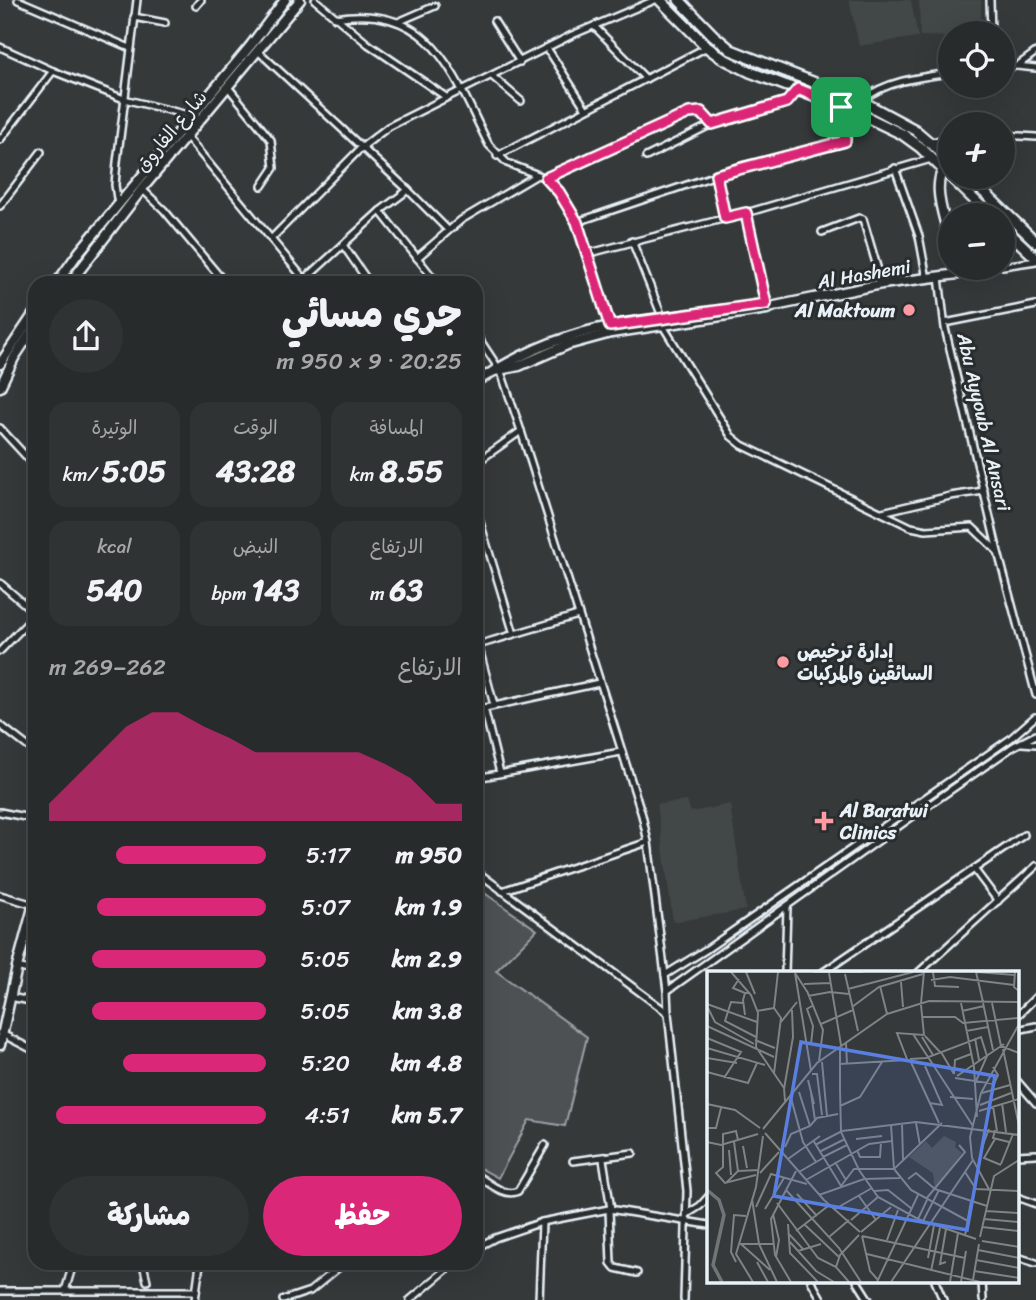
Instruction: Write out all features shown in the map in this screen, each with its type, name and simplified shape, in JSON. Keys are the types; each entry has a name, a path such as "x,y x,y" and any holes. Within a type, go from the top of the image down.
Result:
{"main road":[{"path":"657,0 707,47 750,72 798,89 902,134 938,165"},
{"path":"679,0 713,35 732,50 861,101 915,130 938,149"},
{"path":"963,189 977,203"},
{"path":"981,189 1036,242"},
{"path":"1015,239 1036,260"}],"street":[{"path":"18,0 130,48"},
{"path":"118,205 116,174 136,0"},
{"path":"196,6 201,0"},
{"name":"شارع الفاروق","path":"62,276 285,0"},
{"name":"شارع الفاروق","path":"75,276 142,190 300,0"},
{"path":"315,0 368,44 446,97"},
{"path":"271,239 361,148 388,127 547,48 657,0"},
{"path":"990,0 991,21"},
{"path":"398,22 435,6"},
{"path":"335,18 358,14 384,16 428,39 438,51 497,156 514,167 546,178 559,192 577,222 610,326"},
{"path":"134,17 165,23"},
{"path":"494,20 520,62"},
{"path":"594,26 646,79"},
{"path":"0,47 124,99 192,116"},
{"path":"497,156 707,47"},
{"path":"547,48 586,109"},
{"path":"258,51 448,230"},
{"path":"1017,66 1036,52"},
{"path":"1017,66 1036,68"},
{"path":"0,140 53,71"},
{"path":"861,101 876,89 938,75"},
{"path":"492,76 521,102"},
{"path":"228,87 271,140 274,168 262,186"},
{"path":"646,157 712,124 787,102 798,89"},
{"path":"577,222 773,158 844,143 846,138 841,107"},
{"path":"546,178 689,113 701,112 712,124"},
{"path":"1015,136 1036,137"},
{"path":"187,137 298,276"},
{"path":"920,147 938,141"},
{"path":"0,206 41,152"},
{"path":"586,254 746,213 931,159"},
{"path":"895,168 919,236 927,279"},
{"path":"417,258 448,230 486,204 537,175"},
{"path":"716,175 725,218"},
{"path":"142,190 164,210 219,276"},
{"path":"308,276 380,211 408,190"},
{"path":"380,211 432,276"},
{"path":"746,213 771,305"},
{"path":"822,232 859,218 863,219 882,284"},
{"path":"632,241 663,323 731,436 755,452 911,527 926,530 972,527 998,552"},
{"path":"343,245 364,276"},
{"path":"79,252 87,260"},
{"path":"1015,264 1036,260"},
{"name":"Al Hashemi","path":"560,343 663,323 767,309 771,305 882,284 938,277"},
{"name":"Abu Ayyoub Al Ansari","path":"939,280 945,323 998,552 1036,695"},
{"path":"945,323 1036,306"},
{"path":"0,364 28,322"},
{"name":"Al Hashemi","path":"483,378 560,343 610,326 663,323"},
{"path":"0,387 28,337"},
{"path":"483,345 498,370 521,431 648,842 667,991 687,1191 684,1300"},
{"path":"0,428 28,458"},
{"path":"483,458 521,431"},
{"path":"882,512 984,491"},
{"path":"483,532 514,634"},
{"path":"0,583 28,608"},
{"path":"483,643 578,615"},
{"path":"0,650 28,621"},
{"path":"483,664 494,705"},
{"path":"500,773 484,708 599,683"},
{"path":"1036,716 1036,725"},
{"path":"665,975 707,949 1010,739 1036,716"},
{"path":"1,727 28,747"},
{"path":"667,991 1018,743 1036,735"},
{"path":"1018,743 1036,744"},
{"path":"483,777 621,752"},
{"path":"0,812 28,818"},
{"path":"825,971 1024,835"},
{"path":"502,891 648,842"},
{"path":"920,971 1036,866"},
{"path":"974,869 998,901"},
{"path":"483,876 668,1013"},
{"path":"0,895 28,901"},
{"path":"785,971 787,907"},
{"path":"0,1045 28,928"},
{"path":"17,967 28,970"},
{"path":"10,997 28,1001"},
{"path":"1018,1015 1036,997"},
{"path":"1018,1030 1036,1027"},
{"path":"1,1034 28,1048"},
{"path":"1018,1083 1036,1103"},
{"path":"483,1179 508,1194 514,1194 545,1145"},
{"path":"573,1161 634,1153"},
{"path":"1018,1155 1036,1154"},
{"path":"603,1158 610,1209 611,1263 615,1268 637,1273"},
{"path":"1018,1197 1036,1204"},
{"path":"687,1217 707,1198"},
{"path":"483,1244 542,1222 610,1209 687,1217 707,1224"},
{"path":"542,1222 542,1300"},
{"path":"1018,1257 1036,1262"},
{"path":"65,1292 71,1270"},
{"path":"145,1270 147,1281"},
{"path":"195,1300 199,1270"},
{"path":"284,1300 310,1291 336,1270"},
{"path":"410,1300 446,1270"},
{"path":"812,1282 822,1300"},
{"path":"858,1282 869,1300"},
{"path":"935,1282 943,1300"},
{"path":"982,1282 983,1300"},
{"path":"0,1292 196,1291"}],"shaded area":[{"path":"849,0 911,0 918,37 859,46"},
{"path":"919,0 981,0 981,21 938,21 938,37 920,36"},
{"path":"687,801 691,812 730,804 746,910 673,922 657,804"},
{"path":"483,892 537,930 496,971 587,1037 565,1126 529,1120 498,1178 483,1170"}],"place":[{"name":"Al Maktoum","path":"909,310"},
{"name":"إدارة ترخيص السائقين والمركبات","path":"783,662"},
{"name":"Al Baratwi Clinics","path":"824,821"}],"route":[{"path":"798,89 841,107 846,138 844,143 773,158 716,175 725,218 746,213 766,304 610,326 577,222 554,184 546,178 689,113 701,112 712,124 787,102 798,89"}]}
